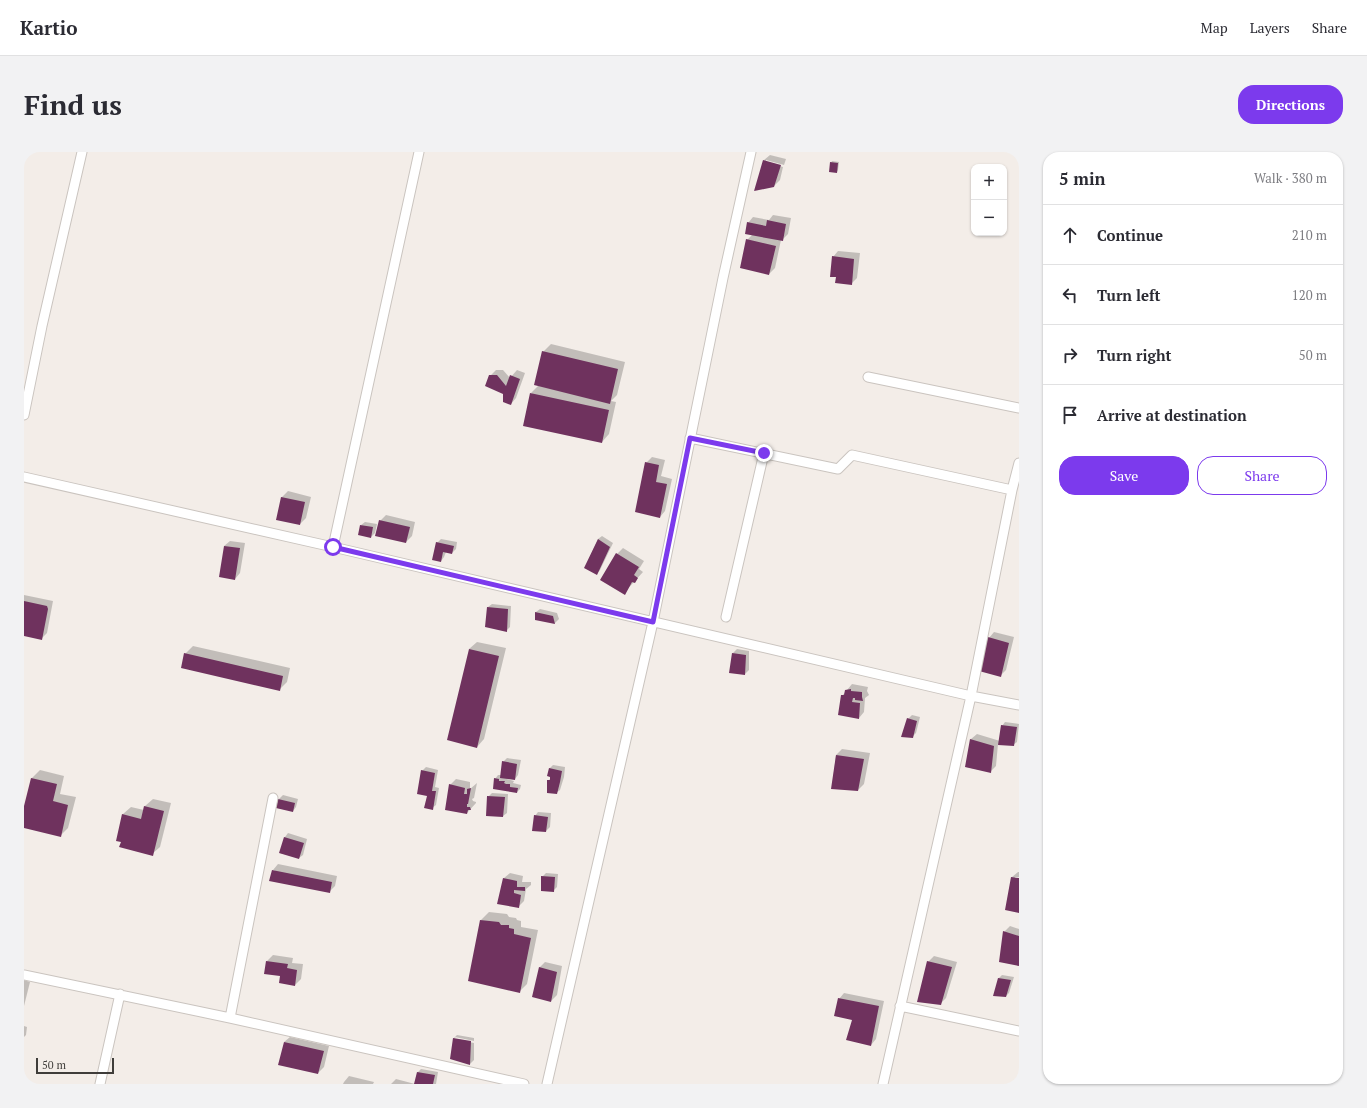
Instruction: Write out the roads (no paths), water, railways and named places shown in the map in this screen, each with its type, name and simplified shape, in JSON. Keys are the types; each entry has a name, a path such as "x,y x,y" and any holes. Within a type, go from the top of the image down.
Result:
{"street":[{"path":"24,415 42,326 82,152"},
{"path":"333,547 419,152"},
{"path":"548,1084 653,622 723,278 751,152"},
{"path":"868,377 1019,408"},
{"path":"690,438 838,469 852,455 1012,490"},
{"path":"726,617 764,453"},
{"path":"883,1084 971,696 1012,490 1017,479 1019,463"},
{"path":"24,477 333,547 971,696 1019,705"},
{"path":"230,1018 273,798"},
{"path":"24,975 120,994 524,1084"},
{"path":"100,1084 120,994"},
{"path":"900,1006 1019,1031"}]}
